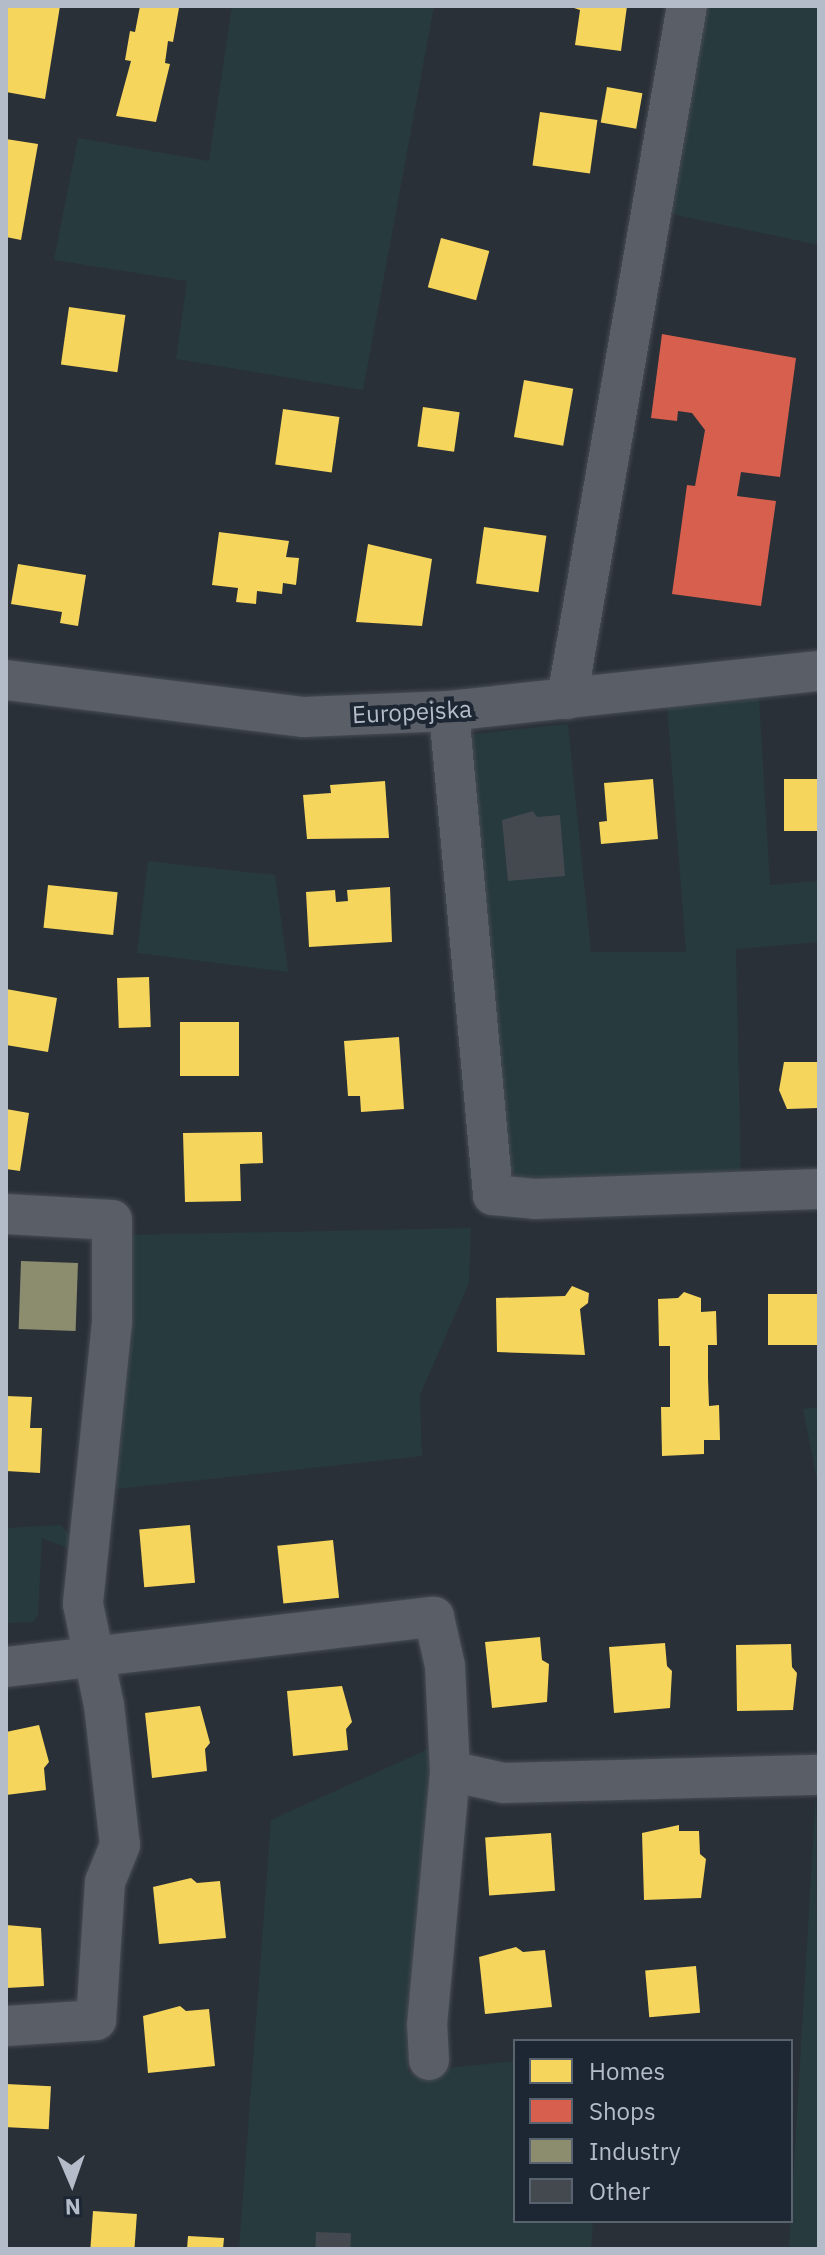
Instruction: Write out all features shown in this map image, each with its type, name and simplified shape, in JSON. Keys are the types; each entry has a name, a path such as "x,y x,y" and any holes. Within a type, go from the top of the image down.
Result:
{"street":[{"path":"567,699 687,6"},
{"name":"Europejska","path":"6,680 256,715 449,711 819,671"},
{"path":"449,711 493,1195 535,1199 819,1189"},
{"path":"6,1214 112,1220 112,1322 83,1604 94,1656 120,1845 105,1882 96,2020 6,2026"},
{"path":"6,1667 434,1617 445,1666 450,1771 427,2025 429,2060"},
{"path":"450,1771 504,1783 819,1775"}],"green space":[{"path":"232,6 434,6 363,390 176,359 187,281 54,260 78,138 209,161"},
{"path":"697,6 819,6 819,245 671,214"},
{"path":"759,697 770,885 819,881 819,942 736,949 741,1180 519,1180 508,1165 464,735 568,724 591,952 686,952 667,706"},
{"path":"148,861 275,875 288,972 137,953"},
{"path":"471,1228 469,1283 420,1395 422,1456 107,1490 125,1235"},
{"path":"819,1407 819,1491 803,1409"},
{"path":"61,1525 73,1539 73,1550 42,1538 38,1615 33,1622 6,1623 6,1528"},
{"path":"435,1746 408,2072 513,2061 513,2223 593,2223 591,2249 239,2249 271,1820"},
{"path":"816,1791 819,2249 789,2249 791,2223 793,2223"}],"building: Homes":[{"path":"6,6 60,6 45,99 6,92"},
{"path":"140,6 179,8 173,42 168,41 165,63 170,64 156,122 116,116 131,61 125,60 130,31 135,32"},
{"path":"568,6 627,6 621,51 575,45 580,10"},
{"path":"607,87 642,93 636,129 601,122"},
{"path":"540,112 597,120 590,174 532,165"},
{"path":"6,139 38,144 21,240 6,237"},
{"path":"441,238 489,251 476,300 428,287"},
{"path":"69,307 125,315 117,372 61,364"},
{"path":"524,380 573,389 563,446 514,437"},
{"path":"423,407 460,412 454,452 417,447"},
{"path":"283,409 339,417 332,472 275,464"},
{"path":"484,527 546,536 538,592 476,583"},
{"path":"219,532 289,541 286,557 299,558 296,585 283,583 282,594 257,591 256,604 236,602 238,588 212,585"},
{"path":"368,544 432,559 422,626 356,622"},
{"path":"18,564 86,575 78,626 60,623 62,612 11,604"},
{"path":"653,779 658,839 601,844 599,822 607,821 604,783"},
{"path":"784,779 819,779 819,831 784,831"},
{"path":"385,781 389,838 307,839 303,795 331,793 330,785"},
{"path":"48,885 118,892 113,935 44,928"},
{"path":"390,887 392,942 309,947 306,892 335,890 336,902 348,901 347,890"},
{"path":"149,977 151,1027 119,1028 117,978"},
{"path":"6,989 57,998 48,1052 6,1045"},
{"path":"180,1022 239,1022 239,1076 180,1076"},
{"path":"399,1037 404,1109 361,1112 360,1096 348,1096 344,1041"},
{"path":"784,1062 819,1062 819,1108 787,1109 779,1090"},
{"path":"6,1109 29,1113 20,1171 6,1169"},
{"path":"262,1132 263,1163 240,1164 241,1201 185,1202 183,1133"},
{"path":"572,1286 589,1293 588,1303 580,1309 585,1355 497,1352 496,1298 565,1296"},
{"path":"684,1292 701,1298 701,1312 716,1311 717,1345 708,1345 708,1378 709,1406 719,1405 720,1440 704,1440 704,1454 662,1456 661,1407 670,1407 670,1346 659,1346 658,1299 678,1298"},
{"path":"768,1294 819,1294 819,1345 768,1345"},
{"path":"6,1396 32,1397 30,1428 42,1428 40,1473 6,1471"},
{"path":"190,1525 195,1583 144,1587 139,1529"},
{"path":"333,1540 339,1598 283,1604 277,1546"},
{"path":"540,1637 542,1660 549,1664 547,1702 492,1708 485,1642"},
{"path":"665,1643 667,1666 672,1671 670,1708 614,1713 609,1647"},
{"path":"791,1644 792,1667 797,1673 793,1710 737,1711 736,1645"},
{"path":"342,1686 352,1722 346,1729 348,1750 293,1756 287,1691"},
{"path":"200,1706 210,1743 205,1749 207,1771 152,1778 145,1713"},
{"path":"39,1725 49,1762 44,1768 46,1790 6,1795 6,1732"},
{"path":"679,1825 679,1831 699,1831 700,1854 706,1859 701,1898 644,1900 642,1833"},
{"path":"551,1833 555,1891 489,1895 485,1838"},
{"path":"191,1878 197,1883 220,1881 226,1938 159,1944 153,1887"},
{"path":"6,1925 41,1928 44,1986 6,1988"},
{"path":"516,1947 523,1952 545,1950 552,2007 485,2014 479,1957"},
{"path":"696,1966 700,2013 649,2017 645,1970"},
{"path":"180,2006 186,2011 209,2009 215,2066 148,2073 143,2016"},
{"path":"6,2084 51,2086 49,2129 6,2127"},
{"path":"93,2211 137,2214 134,2249 90,2249"},
{"path":"188,2236 224,2238 223,2249 187,2249"}],"building: Shops":[{"path":"662,334 796,358 780,477 741,472 737,496 776,501 761,606 672,594 687,485 695,486 705,430 692,413 678,411 677,421 651,418"}],"building: Industry":[{"path":"21,1261 78,1263 76,1331 19,1329"}],"building: Other":[{"path":"533,811 537,817 560,815 565,876 508,881 502,820"},
{"path":"316,2232 351,2233 350,2249 315,2249"}]}
